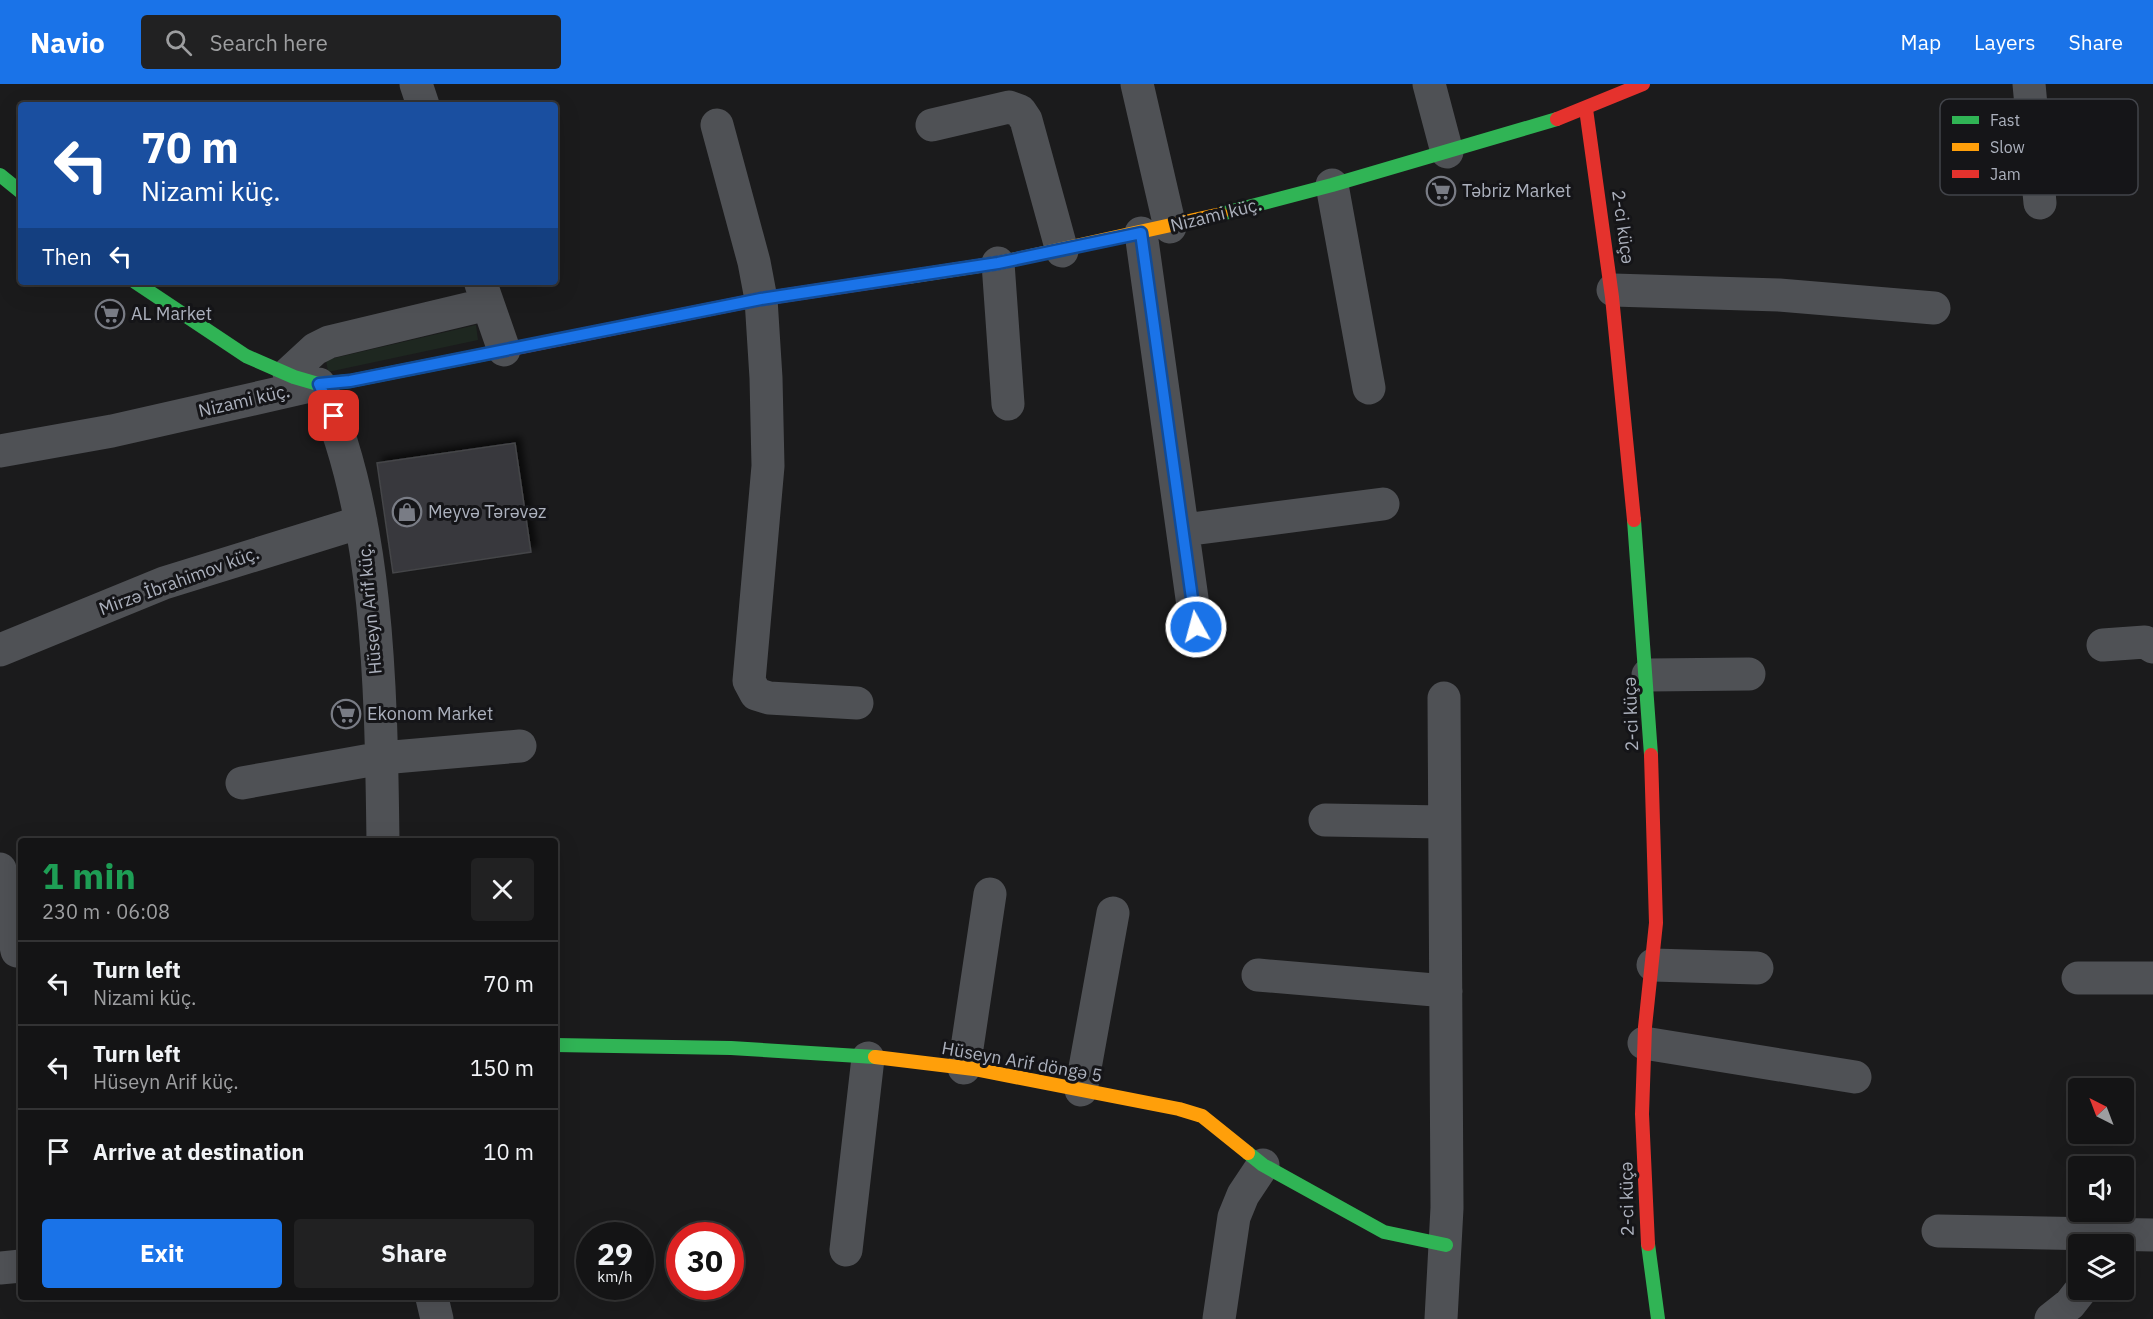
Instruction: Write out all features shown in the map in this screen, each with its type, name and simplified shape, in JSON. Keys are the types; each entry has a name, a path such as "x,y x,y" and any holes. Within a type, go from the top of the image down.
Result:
{"street":[{"path":"416,84 422,102"},
{"path":"1137,84 1156,230 1184,530 1196,627"},
{"path":"1429,84 1447,152"},
{"name":"Nizami küç.","path":"0,451 112,431 319,384 350,381 761,299 998,263 1156,230 1332,185 1447,152 1586,109 1643,84"},
{"path":"2029,84 2030,99"},
{"path":"932,125 1009,107 1020,111 1026,120 1062,250"},
{"name":"2-ci küçə","path":"1586,109 1596,162 1613,290 1648,675 1656,907 1653,965 1644,1043 1644,1213 1649,1268 1658,1319"},
{"path":"717,125 754,262 761,299 768,466 749,681 756,694 769,698 857,703"},
{"path":"0,175 18,190"},
{"path":"1332,185 1369,388"},
{"path":"2039,195 2040,203"},
{"path":"998,263 1008,404"},
{"path":"139,285 214,336 252,358 319,384"},
{"path":"1613,290 1779,295 1934,308"},
{"path":"289,374 315,349 328,342 484,293 504,350"},
{"name":"Hüseyn Arif küç.","path":"319,384 334,416 361,522 372,604 382,758 383,838"},
{"path":"1184,530 1383,504"},
{"name":"Mirzə İbrahimov küç.","path":"0,650 164,583 361,522"},
{"path":"2103,645 2145,642 2153,647"},
{"path":"1648,675 1749,674"},
{"path":"1441,1319 1446,1245 1444,698"},
{"path":"242,783 382,758 520,746"},
{"path":"1325,820 1444,822"},
{"path":"0,869 17,951"},
{"path":"964,1068 990,894"},
{"path":"1081,1090 1113,914"},
{"path":"1653,965 1757,968"},
{"path":"1258,975 1446,991"},
{"path":"2078,978 2153,978"},
{"path":"1644,1043 1855,1077"},
{"name":"Hüseyn Arif döngə 5","path":"558,1045 684,1046 904,1059 1081,1090 1202,1116 1263,1165 1384,1232 1446,1245"},
{"path":"846,1250 868,1058"},
{"path":"1219,1319 1234,1217 1243,1195 1263,1165"},
{"path":"1938,1232 2068,1238"},
{"path":"2134,1237 2153,1235"},
{"path":"0,1268 18,1266"},
{"path":"432,1300 437,1319"},
{"path":"2051,1319 2073,1300"}],"shaded area":[{"path":"476,325 478,340 328,372 326,360"}],"building":[{"path":"515,443 531,552 393,573 377,463"}],"traffic: fast":[{"path":"1221,214 1332,185 1557,119"},
{"path":"0,175 18,190"},
{"path":"140,285 246,356 294,377 318,384 350,381 491,353"},
{"path":"1634,520 1651,755"},
{"path":"558,1045 731,1048 875,1057"},
{"path":"1248,1153 1263,1165 1384,1232 1446,1245"},
{"path":"1648,1244 1658,1319"}],"traffic: slow":[{"path":"907,277 998,263 1221,214"},
{"path":"875,1057 974,1069 1179,1109 1202,1116 1248,1153"}],"traffic: jam":[{"path":"1557,119 1643,84"},
{"path":"1586,109 1612,297 1634,520"},
{"path":"491,353 761,299 907,277"},
{"path":"1648,1244 1642,1114 1645,1027 1656,923 1651,755"}],"place":[{"name":"Təbriz Market","path":"1441,191"},
{"name":"AL Market","path":"110,314"},
{"name":"Meyvə Tərəvəz","path":"407,512"},
{"name":"Ekonom Market","path":"346,714"}],"route":[{"path":"334,416 319,384 350,381 761,299 998,263 1141,233 1196,627"}]}
